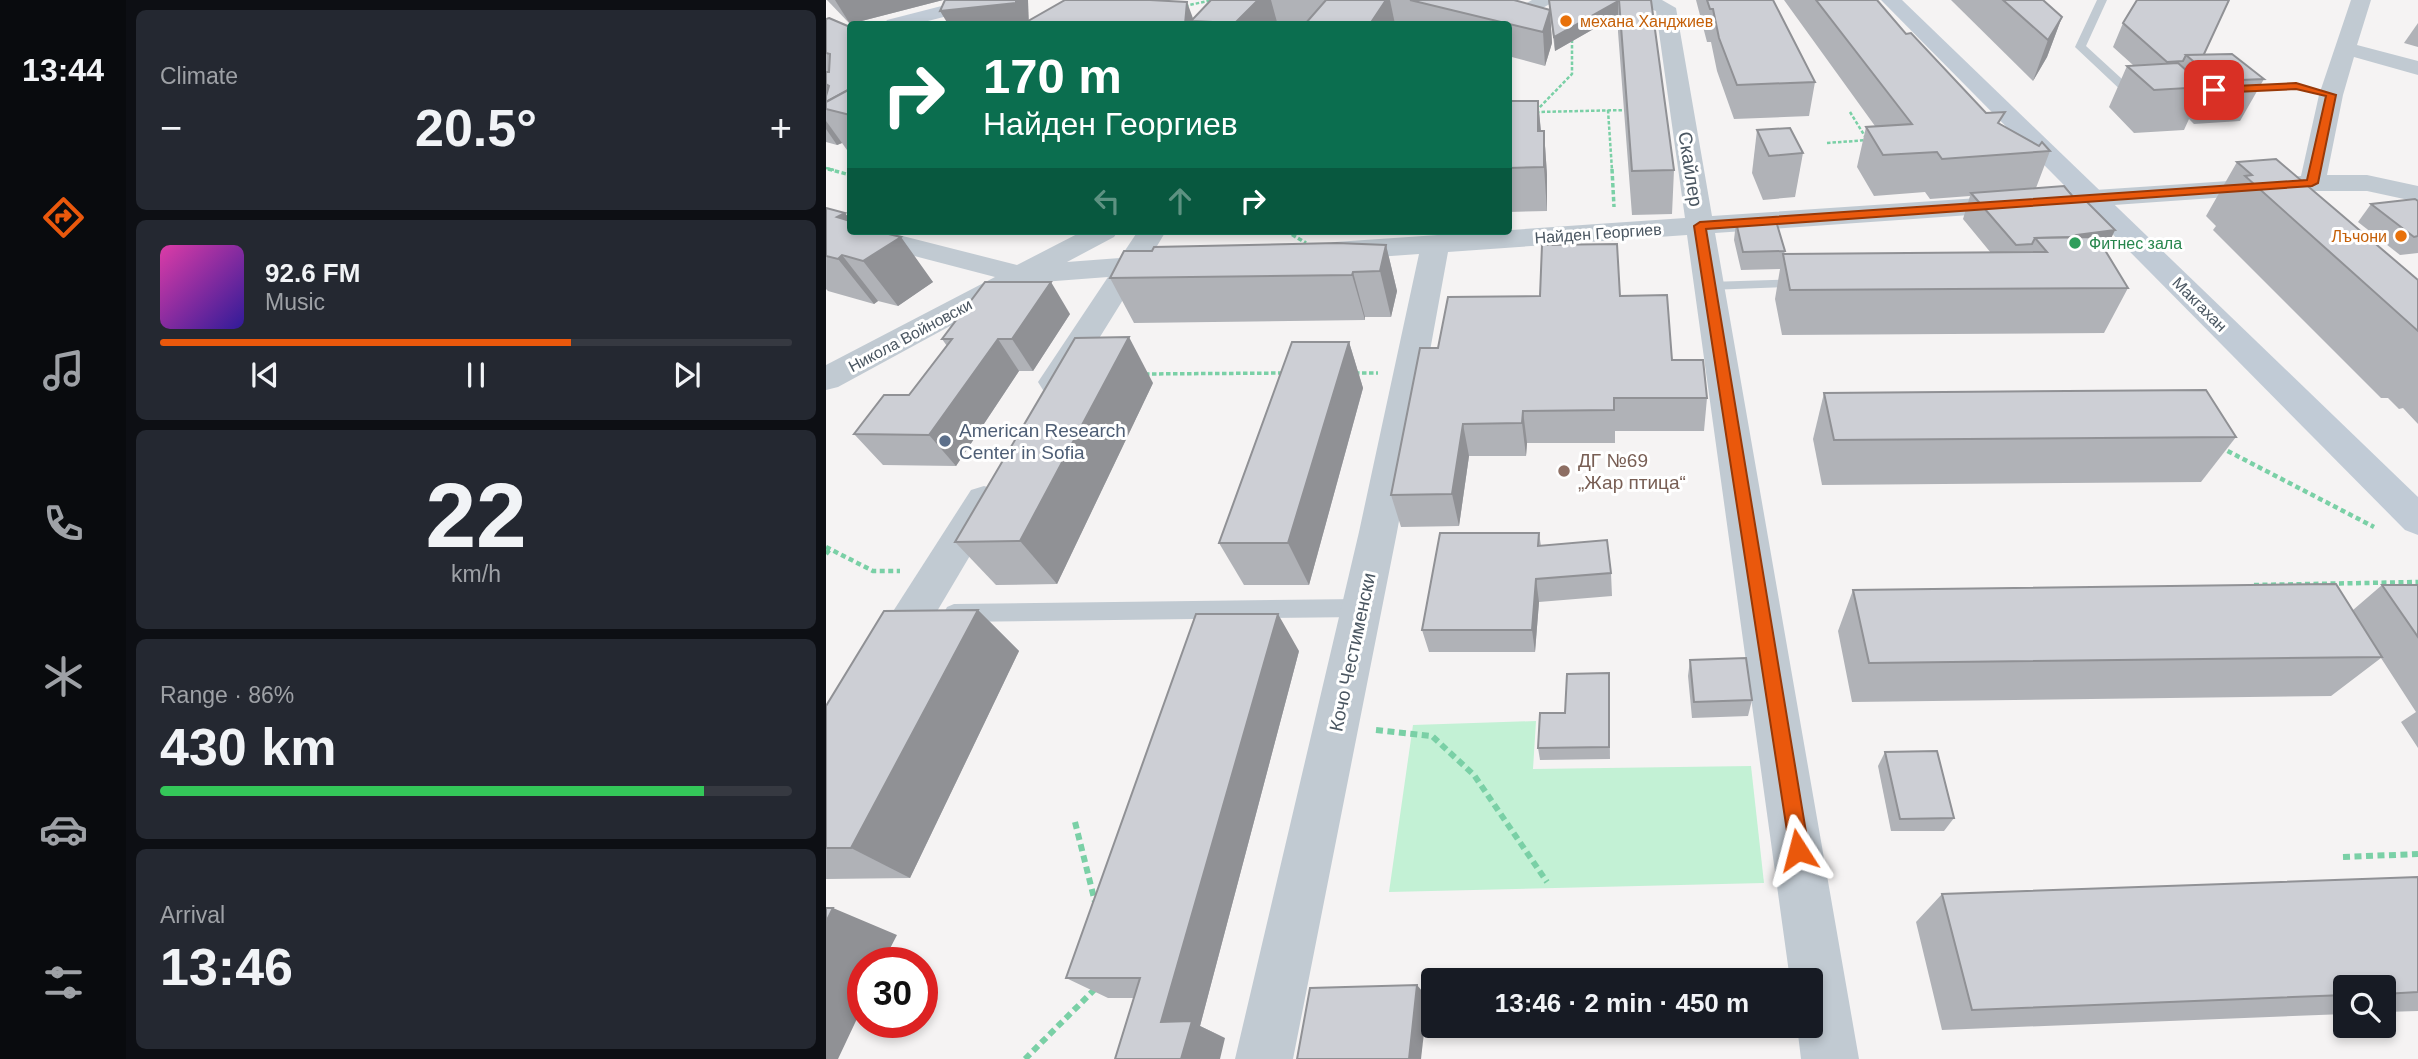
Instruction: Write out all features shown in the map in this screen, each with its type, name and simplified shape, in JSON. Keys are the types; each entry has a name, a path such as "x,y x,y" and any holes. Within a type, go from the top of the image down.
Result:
{"street":[{"path":"906,21 988,0"},
{"path":"1505,21 1547,0"},
{"name":"Скайлер","path":"1643,0 1665,8 1830,1059"},
{"name":"Макгахан","path":"1892,0 2418,520"},
{"path":"2312,183 2332,95 2361,0"},
{"path":"1486,8 1527,10"},
{"path":"2347,49 2418,68"},
{"name":"Найден Георгиев","path":"1308,253 2092,198 2275,195 2312,183 2367,183 2418,194"},
{"path":"826,225 847,230"},
{"path":"865,235 1021,275 1197,261"},
{"name":"Никола Войновски","path":"826,379 1096,235"},
{"path":"1039,409 1149,235"},
{"name":"Кочо Честименски","path":"1264,1059 1362,608 1435,244"},
{"path":"873,680 1003,467"}],"lane":[{"path":"2102,0 2080,47 2131,93 2158,92"},
{"path":"2214,90 2296,86 2332,95"},
{"path":"1709,286 1818,283"},
{"path":"914,613 1362,608"}],"path":[{"path":"1179,8 1212,0"},
{"path":"1572,35 1572,74 1535,112 1681,108"},
{"path":"1608,110 1616,231"},
{"path":"1828,143 1868,141 1850,112"},
{"path":"826,168 847,174"},
{"path":"1344,373 1409,372"},
{"path":"1142,374 1292,373 1289,380"},
{"path":"2208,441 2381,530"},
{"path":"826,554 828,547 873,570 939,572"},
{"path":"2252,585 2418,582"},
{"path":"1335,733 1383,730 1432,736 1474,775 1547,882"},
{"path":"1075,822 1097,912"},
{"path":"2343,857 2418,855"},
{"path":"1025,1059 1096,988 1100,976"}],"green space":[{"path":"1536,721 1533,769 1751,766 1764,883 1389,892 1413,725"}],"building":[{"path":"945,0 1016,0 1016,3 940,11"},
{"path":"1065,0 1187,2 1185,21 1028,21"},
{"path":"1211,0 1258,0 1237,21 1191,21"},
{"path":"1326,0 1386,0 1372,21 1308,21"},
{"path":"1410,0 1514,0 1550,10 1543,32 1512,25 1512,21 1497,21"},
{"path":"1549,0 1618,0 1618,1 1554,37"},
{"path":"1619,0 1651,0 1674,170 1632,171"},
{"path":"1707,0 1773,0 1815,82 1737,85 1719,38 1713,9 1710,9"},
{"path":"1816,0 1877,0 1906,34 1911,33 1986,113 2005,112 1998,123 2039,146 2042,142 2050,151 1942,159 1937,152 1883,155 1866,127 1912,124"},
{"path":"2003,0 2043,0 2062,17 2048,40"},
{"path":"2137,0 2229,0 2205,55 2186,55 2183,61 2167,62 2123,23"},
{"path":"826,19 847,26 847,91 826,102 829,86 826,84 826,72 829,72 830,54 826,53"},
{"path":"2232,54 2264,79 2216,81 2186,55"},
{"path":"2178,63 2205,87 2154,90 2127,66"},
{"path":"847,91 847,114 826,109 826,102"},
{"path":"1512,101 1538,101 1538,131 1544,131 1544,167 1512,168"},
{"path":"1790,128 1803,153 1769,156 1757,130"},
{"path":"2276,159 2418,280 2418,331 2245,176 2252,175 2237,162"},
{"path":"2064,186 2074,198 2082,197 2115,230 2076,235 2077,237 2035,238 2032,244 2016,245 1971,193"},
{"path":"2415,199 2418,201 2418,236 2414,237 2371,204"},
{"path":"826,208 845,213 837,217 847,220 847,235 901,237 863,261 842,255 838,259 826,256"},
{"path":"1776,221 1785,251 1743,252 1736,222"},
{"path":"2097,237 2128,288 1790,290 1783,254 2047,252 2035,238"},
{"path":"1337,243 1386,245 1380,271 1353,272 1352,275 1110,278 1124,251 1152,251 1154,247"},
{"path":"1617,244 1620,296 1667,295 1672,360 1703,360 1707,398 1614,398 1614,410 1523,411 1522,423 1463,424 1452,494 1391,495 1420,348 1438,348 1448,297 1540,296 1542,245"},
{"path":"985,282 1051,282 1012,339 998,339 929,435 854,434 884,395 909,395 952,339 942,339"},
{"path":"1129,337 1020,541 955,542 1075,338"},
{"path":"1292,342 1349,342 1288,543 1219,543"},
{"path":"2206,390 2236,437 1834,440 1824,393"},
{"path":"1440,533 1539,533 1538,546 1607,540 1611,573 1536,579 1532,630 1422,630"},
{"path":"2336,584 2382,657 1869,663 1853,590"},
{"path":"2382,585 2418,585 2418,637"},
{"path":"978,610 851,848 826,848 826,706 884,611"},
{"path":"1196,614 1278,614 1161,1022 1192,1021 1181,1059 1115,1059 1140,978 1066,978"},
{"path":"1746,658 1752,700 1694,702 1690,660"},
{"path":"1609,673 1609,747 1538,748 1540,713 1565,713 1567,674"},
{"path":"1937,751 1954,818 1900,819 1885,752"},
{"path":"2418,877 2418,992 2396,993 2396,975 2333,975 2333,995 1972,1010 1942,894"},
{"path":"826,908 833,908 826,922"},
{"path":"1417,985 1409,1059 1297,1059 1310,988"}],"place":[{"name":"механа Ханджиев","path":"1566,21"},
{"name":"Лъчони","path":"2401,236"},
{"name":"Фитнес зала","path":"2075,243"},
{"name":"American Research Center in Sofia","path":"945,441"},
{"name":"ДГ №69 „Жар птица“","path":"1564,471"}],"route":[{"path":"1798,850 1700,226 2312,183 2332,95 2296,86 2214,90"}]}
